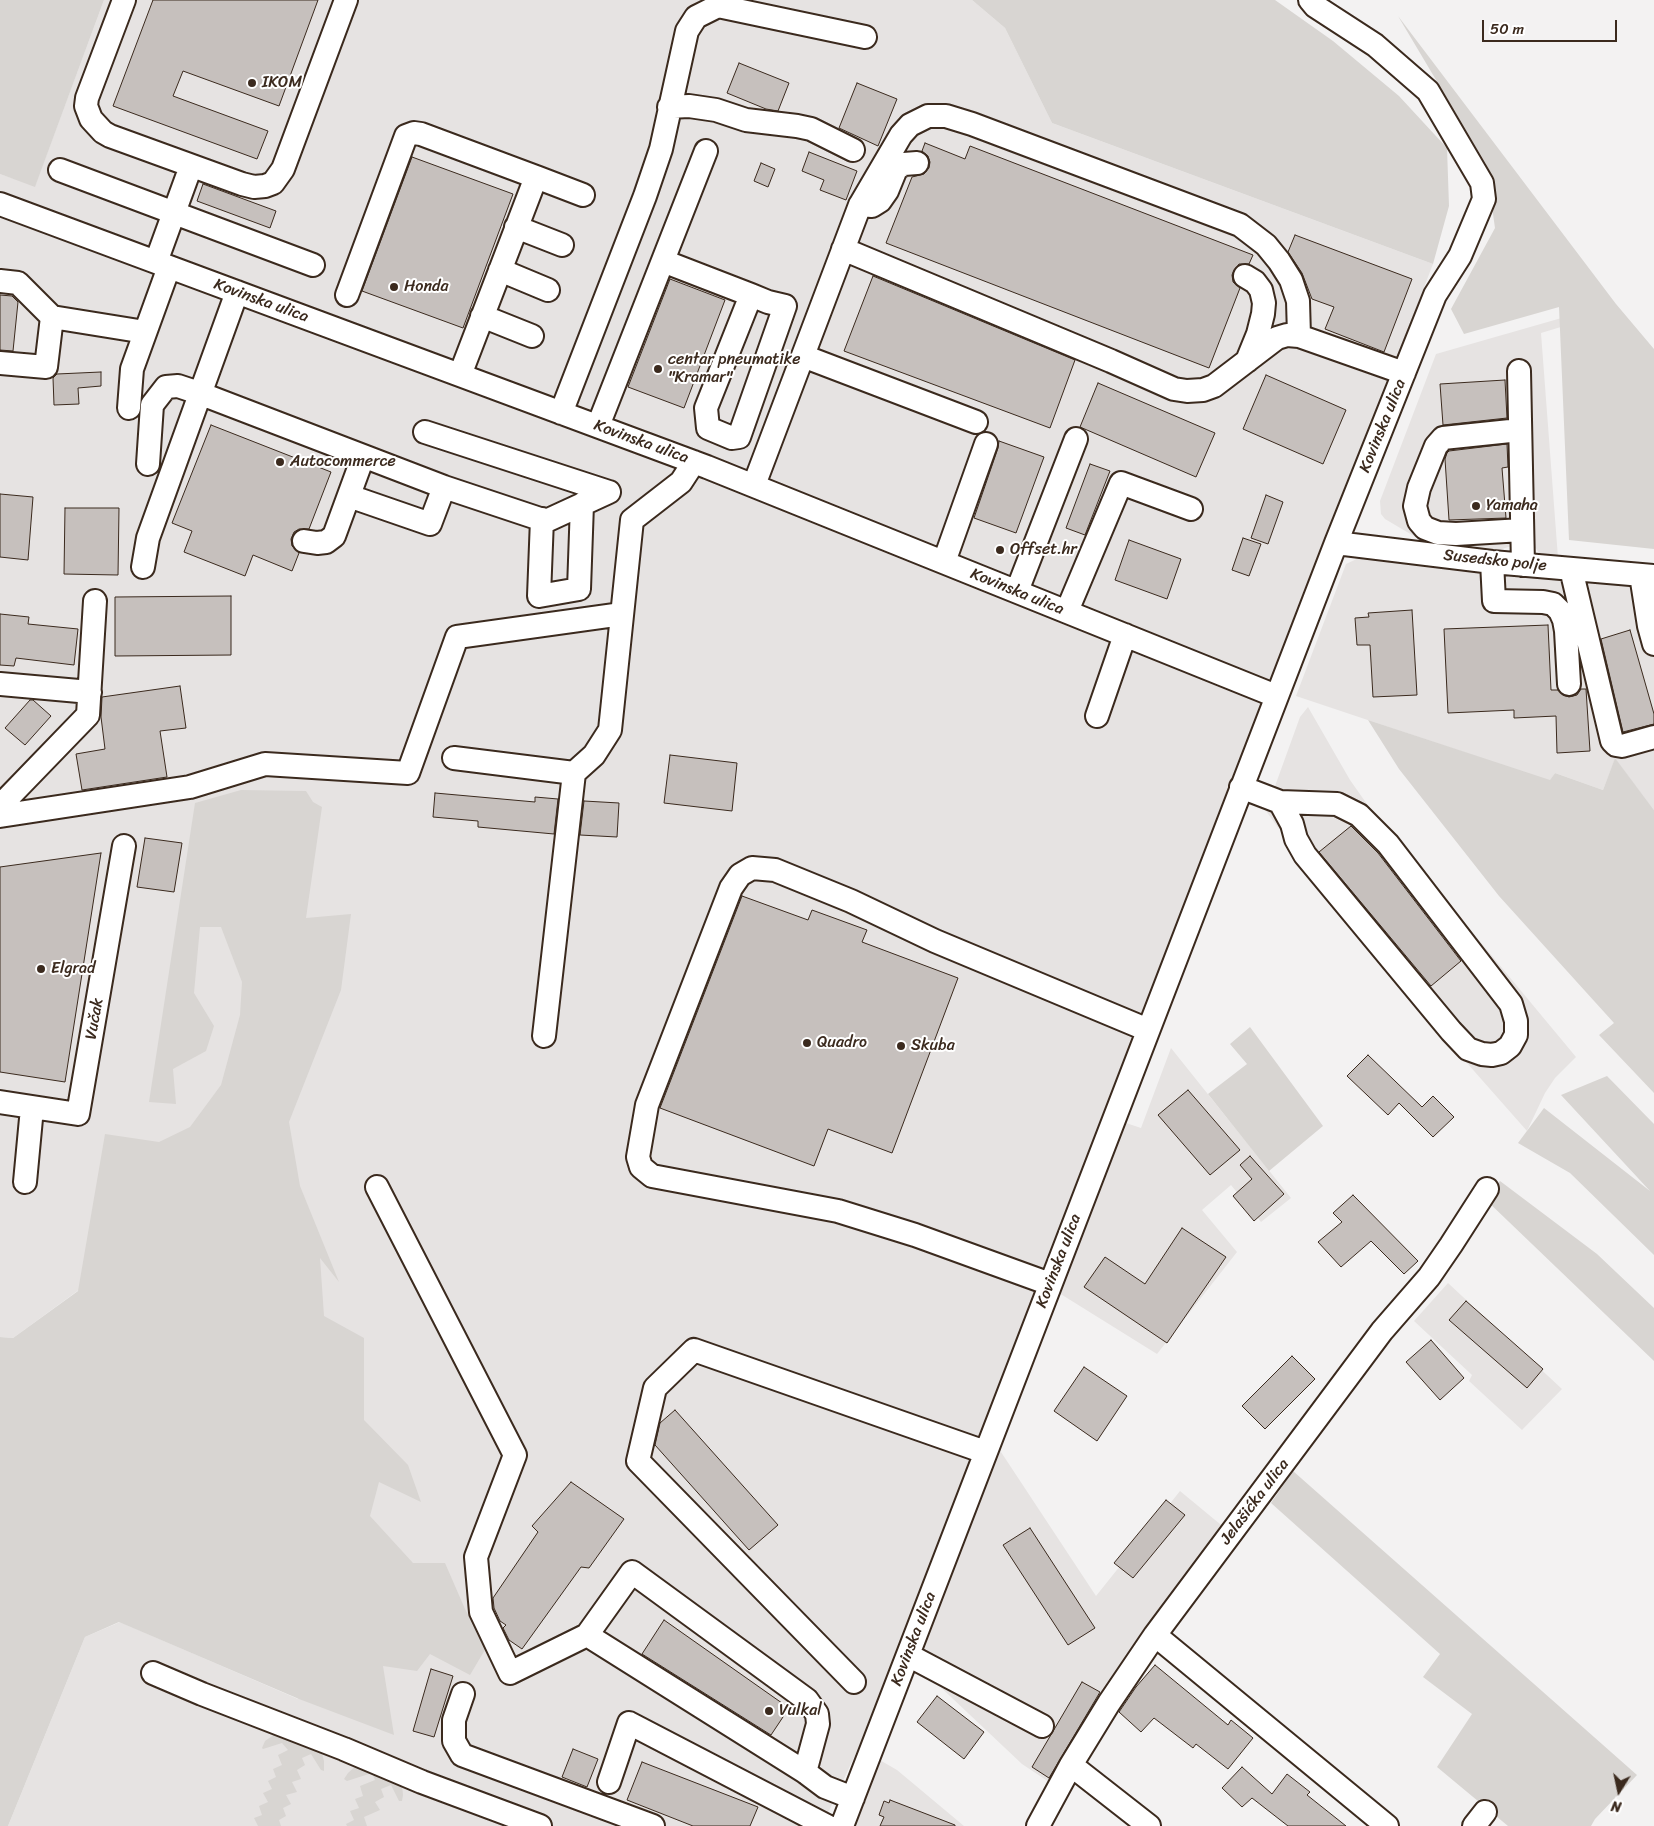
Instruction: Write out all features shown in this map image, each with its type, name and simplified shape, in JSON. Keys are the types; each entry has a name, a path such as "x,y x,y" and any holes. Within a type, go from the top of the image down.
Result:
{"street":[{"path":"124,0 88,98 86,106 88,114 96,125 110,136 254,187 273,183 283,169 346,0"},
{"name":"Kovinska ulica","path":"842,1826 1276,696 1436,295 1460,256 1484,199 1482,183 1428,91 1375,45 1315,6 1310,0"},
{"path":"561,413 645,196 661,149 687,31 696,17 718,6 865,37"},
{"path":"669,107 689,106 716,110 746,120 811,129 853,150"},
{"path":"754,485 860,205 892,147 910,125 928,116 946,116 972,124 1240,225 1266,245 1291,280 1298,301 1299,336"},
{"path":"347,295 406,136 414,133 421,134 583,195"},
{"path":"598,426 706,151"},
{"path":"860,205 872,206 880,202 896,170 904,164 917,163"},
{"path":"129,408 132,369 145,332 174,214 191,166"},
{"path":"60,170 313,265"},
{"path":"460,375 536,177"},
{"name":"Kovinska ulica","path":"0,204 754,485 1276,696"},
{"path":"516,227 562,245"},
{"path":"843,249 1174,389 1186,392 1203,390 1214,386 1277,338 1287,335 1299,336 1404,372"},
{"path":"663,261 785,306 739,437 732,438 708,428 706,408 752,295"},
{"path":"500,270 548,290"},
{"path":"1245,276 1255,282 1261,290 1264,303 1258,334 1246,362"},
{"path":"0,281 18,283 52,317 145,332"},
{"path":"143,567 148,538 237,292"},
{"path":"482,316 532,336"},
{"path":"0,363 46,367 52,317"},
{"path":"803,356 976,422"},
{"path":"1519,371 1523,565"},
{"path":"148,464 152,405 166,387 178,386 444,487 546,521 608,492 424,432"},
{"path":"1520,430 1443,438 1436,446 1419,488 1415,506 1418,521 1424,528 1438,533 1456,534 1522,530"},
{"path":"719,472 732,438"},
{"path":"1016,591 1076,440"},
{"path":"944,562 986,444"},
{"path":"304,541 326,542 334,536 363,457"},
{"path":"544,1036 574,773 594,755 610,730 632,520 681,482 694,462"},
{"path":"1067,611 1121,483 1191,509"},
{"path":"349,496 430,524 444,487"},
{"path":"542,520 539,596 579,589 582,504"},
{"name":"Susedsko polje","path":"1336,544 1492,562 1648,575"},
{"path":"1492,562 1494,601 1543,602 1553,604 1560,611 1566,631 1569,684"},
{"path":"1571,569 1612,740 1616,745 1622,746 1654,737"},
{"path":"1648,575 1649,626 1654,644"},
{"path":"0,806 88,715 95,601"},
{"path":"0,816 190,787 265,764 408,773 457,637 622,614"},
{"path":"1097,716 1125,635"},
{"path":"0,684 90,692"},
{"path":"454,758 574,773"},
{"path":"1241,787 1280,802 1337,804 1359,815 1388,844 1511,1004 1516,1021 1516,1035 1510,1046 1501,1053 1492,1055 1482,1054 1468,1049 1451,1031 1305,855 1280,802"},
{"name":"Vučak","path":"0,1102 78,1114 124,846"},
{"path":"1050,1284 915,1235 838,1211 652,1176 641,1167 638,1157 647,1105 731,888 740,874 752,868 775,870 851,901 935,941 1148,1030"},
{"path":"25,1182 32,1108"},
{"path":"377,1186 515,1455 476,1558 482,1612 510,1673 587,1635 632,1572 807,1700 817,1714 818,1724 804,1772"},
{"name":"Jelašićka ulica","path":"1038,1826 1109,1703 1155,1635 1382,1331 1429,1277 1487,1189"},
{"path":"854,1682 638,1461 655,1388 694,1350 985,1452"},
{"path":"587,1635 825,1787 853,1798"},
{"path":"1155,1635 1387,1826"},
{"path":"908,1655 1042,1726"},
{"path":"153,1673 422,1782 540,1826"},
{"path":"463,1694 454,1720 454,1740 462,1755 653,1826"},
{"path":"608,1782 629,1724 827,1826"},
{"path":"1072,1765 1149,1826"}],"shaded area":[{"path":"0,0 104,0 35,187 0,174"},
{"path":"104,0 972,0 1005,28 1052,123 1433,264 869,1725 822,1826 8,1826 85,1637 120,1622 298,1699 113,1265 13,1338 0,1337 0,174 35,186"},
{"path":"972,0 1275,0 1333,41 1399,96 1447,148 1449,206 1433,264 1052,123 1005,28"},
{"path":"1398,16 1616,304 1654,349 1654,549 1569,540 1559,307 1464,334 1451,309 1495,228 1486,164"},
{"path":"1572,315 1574,323 1541,333 1558,558 1540,554 1534,546 1480,551 1429,545 1385,519 1381,514 1380,501 1436,354"},
{"path":"1361,557 1654,583 1654,810 1615,759 1603,790 1555,773 1550,781 1296,696 1346,564"},
{"path":"1308,707 1350,780 1374,814 1576,1057 1555,1078 1545,1093 1527,1131 1452,1046 1293,848 1266,811 1300,717"},
{"path":"1368,720 1550,780 1555,773 1603,790 1615,758 1654,810 1654,1093 1599,1035 1614,1023 1499,896 1399,769"},
{"path":"241,790 306,791 313,802 322,807 306,918 351,914 341,990 289,1122 300,1186 339,1282 320,1258 324,1316 364,1338 364,1420 408,1465 421,1502 379,1482 370,1516 413,1563 445,1563 465,1609 486,1648 470,1675 430,1654 417,1671 383,1666 394,1735 299,1699 119,1622 85,1637 8,1826 0,1826 0,1337 13,1338 78,1291 105,1134 159,1142 190,1127 221,1085 240,1015 242,982 221,927 200,927 194,993 214,1026 206,1051 173,1069 176,1104 149,1102 195,803"},
{"path":"1250,1027 1323,1126 1269,1171 1208,1094 1247,1064 1230,1044"},
{"path":"1171,1048 1291,1198 1261,1222 1231,1185 1202,1210 1237,1252 1157,1354 1059,1293 1126,1123 1141,1128"},
{"path":"1607,1076 1654,1124 1654,1255 1570,1173 1518,1143 1544,1108 1650,1191 1561,1095"},
{"path":"1500,1181 1597,1254 1654,1308 1654,1361 1484,1198"},
{"path":"1448,1283 1562,1389 1522,1430 1469,1381 1472,1375 1414,1321"},
{"path":"999,1449 1096,1596 1180,1491 1226,1529 1055,1786 1022,1764 916,1664"},
{"path":"1293,1471 1637,1775 1595,1819 1591,1826 1508,1826 1437,1767 1472,1714 1423,1677 1440,1654 1271,1503"},
{"path":"275,1734 321,1750 324,1771 321,1770 311,1754 302,1758 305,1765 297,1770 301,1779 292,1782 297,1792 286,1795 291,1804 283,1808 286,1816 279,1820 281,1826 258,1826 254,1818 262,1815 259,1806 268,1802 263,1793 272,1789 268,1781 276,1777 273,1769 282,1765 278,1755 288,1750 282,1743 262,1748 265,1741"},
{"path":"878,1759 897,1770 964,1826 853,1826"},
{"path":"357,1765 402,1785 403,1795 402,1801 399,1801 391,1785 381,1789 384,1797 375,1802 380,1810 364,1817 367,1826 347,1826 346,1824 354,1820 350,1811 359,1808 355,1799 363,1796 360,1786 375,1780 372,1773 347,1781 344,1779"}],"building":[{"name":"IKOM","path":"153,0 318,0 279,106 183,71 173,96 268,131 257,159 113,106"},
{"path":"739,63 789,83 778,111 766,109 727,93"},
{"path":"857,83 897,99 878,146 839,128"},
{"path":"925,143 965,159 970,146 1253,255 1249,264 1239,264 1232,275 1233,282 1240,288 1209,368 886,243 912,177 924,174 929,168 928,156 922,151"},
{"path":"809,152 857,171 846,200 820,190 824,180 802,171"},
{"path":"412,157 513,194 463,328 362,291"},
{"path":"761,163 775,169 768,187 754,181"},
{"path":"203,184 276,211 270,228 197,201"},
{"path":"1295,235 1412,279 1384,352 1325,329 1334,307 1312,299 1302,273 1288,252"},
{"path":"873,276 1075,360 1050,428 844,351"},
{"path":"670,279 725,300 684,408 628,387"},
{"path":"0,295 12,296 18,302 13,351 0,350"},
{"path":"101,372 101,386 78,388 79,404 54,405 53,378 57,374"},
{"path":"1266,375 1346,410 1323,464 1243,429"},
{"path":"1505,380 1507,418 1443,425 1440,384"},
{"path":"1098,383 1215,433 1196,477 1080,427"},
{"path":"211,425 331,472 309,529 299,529 294,532 291,539 292,546 299,553 292,571 253,555 245,576 184,552 192,531 172,523"},
{"path":"999,441 1044,457 1016,533 974,518"},
{"path":"1507,444 1508,467 1502,468 1506,518 1449,520 1445,459 1447,453 1449,451"},
{"path":"1090,464 1110,471 1085,535 1066,528"},
{"path":"0,494 33,497 28,560 0,557"},
{"path":"1266,495 1283,502 1268,544 1251,538"},
{"path":"65,508 119,508 118,575 64,574"},
{"path":"1243,538 1261,544 1249,576 1232,570"},
{"path":"1129,540 1181,559 1167,599 1115,580"},
{"path":"231,596 231,655 115,656 115,597"},
{"path":"1412,610 1417,695 1373,697 1370,645 1357,645 1355,618 1369,617 1368,613"},
{"path":"0,614 29,617 28,624 78,629 74,665 16,658 14,666 0,665"},
{"path":"1548,625 1551,690 1558,690 1563,695 1569,697 1577,695 1581,689 1586,689 1590,751 1557,753 1556,716 1514,718 1514,710 1448,713 1444,629"},
{"path":"1630,630 1654,714 1654,724 1623,732 1601,639"},
{"path":"180,686 186,728 160,731 167,777 82,790 76,754 105,749 101,717 102,697"},
{"path":"30,700 33,700 51,716 25,745 5,728"},
{"path":"670,755 737,763 732,811 664,803"},
{"path":"435,793 535,802 535,797 558,799 554,834 478,827 478,821 433,817"},
{"path":"584,801 619,803 617,837 580,835"},
{"path":"1351,826 1378,853 1461,961 1431,986 1319,852"},
{"path":"145,838 182,843 174,892 137,887"},
{"name":"Elgrad","path":"101,853 65,1082 0,1072 0,867"},
{"name":"Quadro","path":"742,896 808,920 812,910 867,930 862,942 958,978 892,1153 828,1129 814,1166 660,1108"},
{"path":"1368,1055 1422,1107 1433,1096 1454,1117 1433,1137 1399,1103 1388,1115 1347,1076"},
{"path":"1188,1090 1240,1150 1210,1175 1158,1115"},
{"path":"1250,1156 1284,1194 1254,1221 1233,1196 1252,1179 1240,1165"},
{"path":"1353,1195 1418,1261 1404,1274 1371,1241 1341,1267 1318,1242 1342,1222 1333,1213"},
{"path":"1182,1228 1226,1257 1167,1343 1084,1287 1105,1257 1145,1284"},
{"path":"1466,1301 1543,1369 1527,1388 1449,1320"},
{"path":"1431,1340 1464,1378 1440,1400 1406,1362"},
{"path":"1292,1356 1315,1379 1265,1429 1242,1406"},
{"path":"1084,1367 1127,1396 1097,1441 1054,1411"},
{"path":"675,1410 778,1525 749,1550 655,1445 660,1423"},
{"path":"571,1482 624,1519 589,1568 581,1567 522,1649 509,1640 503,1628 506,1625 500,1621 494,1608 493,1598 538,1532 532,1526"},
{"path":"1166,1500 1185,1515 1133,1578 1114,1563"},
{"path":"1030,1528 1095,1628 1068,1645 1003,1545"},
{"path":"664,1620 789,1708 771,1735 642,1654"},
{"path":"1155,1665 1228,1725 1231,1720 1253,1738 1228,1769 1196,1744 1193,1748 1154,1718 1141,1732 1119,1712 1136,1687"},
{"path":"431,1669 453,1676 434,1737 413,1731"},
{"path":"1082,1682 1100,1692 1049,1778 1032,1767"},
{"path":"937,1696 984,1732 964,1759 917,1722"},
{"path":"573,1749 598,1759 587,1787 562,1777"},
{"path":"642,1762 758,1807 750,1826 693,1826 627,1800"},
{"path":"1242,1767 1272,1794 1287,1774 1310,1792 1307,1795 1346,1826 1288,1826 1252,1798 1242,1807 1222,1788"},
{"path":"890,1800 955,1826 880,1826 884,1817 879,1815 884,1801 889,1803"}],"place":[{"name":"IKOM","path":"252,83"},
{"name":"Honda","path":"394,287"},
{"name":"centar pneumatike \"Kramar\"","path":"658,369"},
{"name":"Autocommerce","path":"280,462"},
{"name":"Yamaha","path":"1476,506"},
{"name":"Offset.hr","path":"1000,550"},
{"name":"Elgrad","path":"41,969"},
{"name":"Quadro","path":"807,1043"},
{"name":"Skuba","path":"901,1046"},
{"name":"Vulkal","path":"769,1711"}]}
